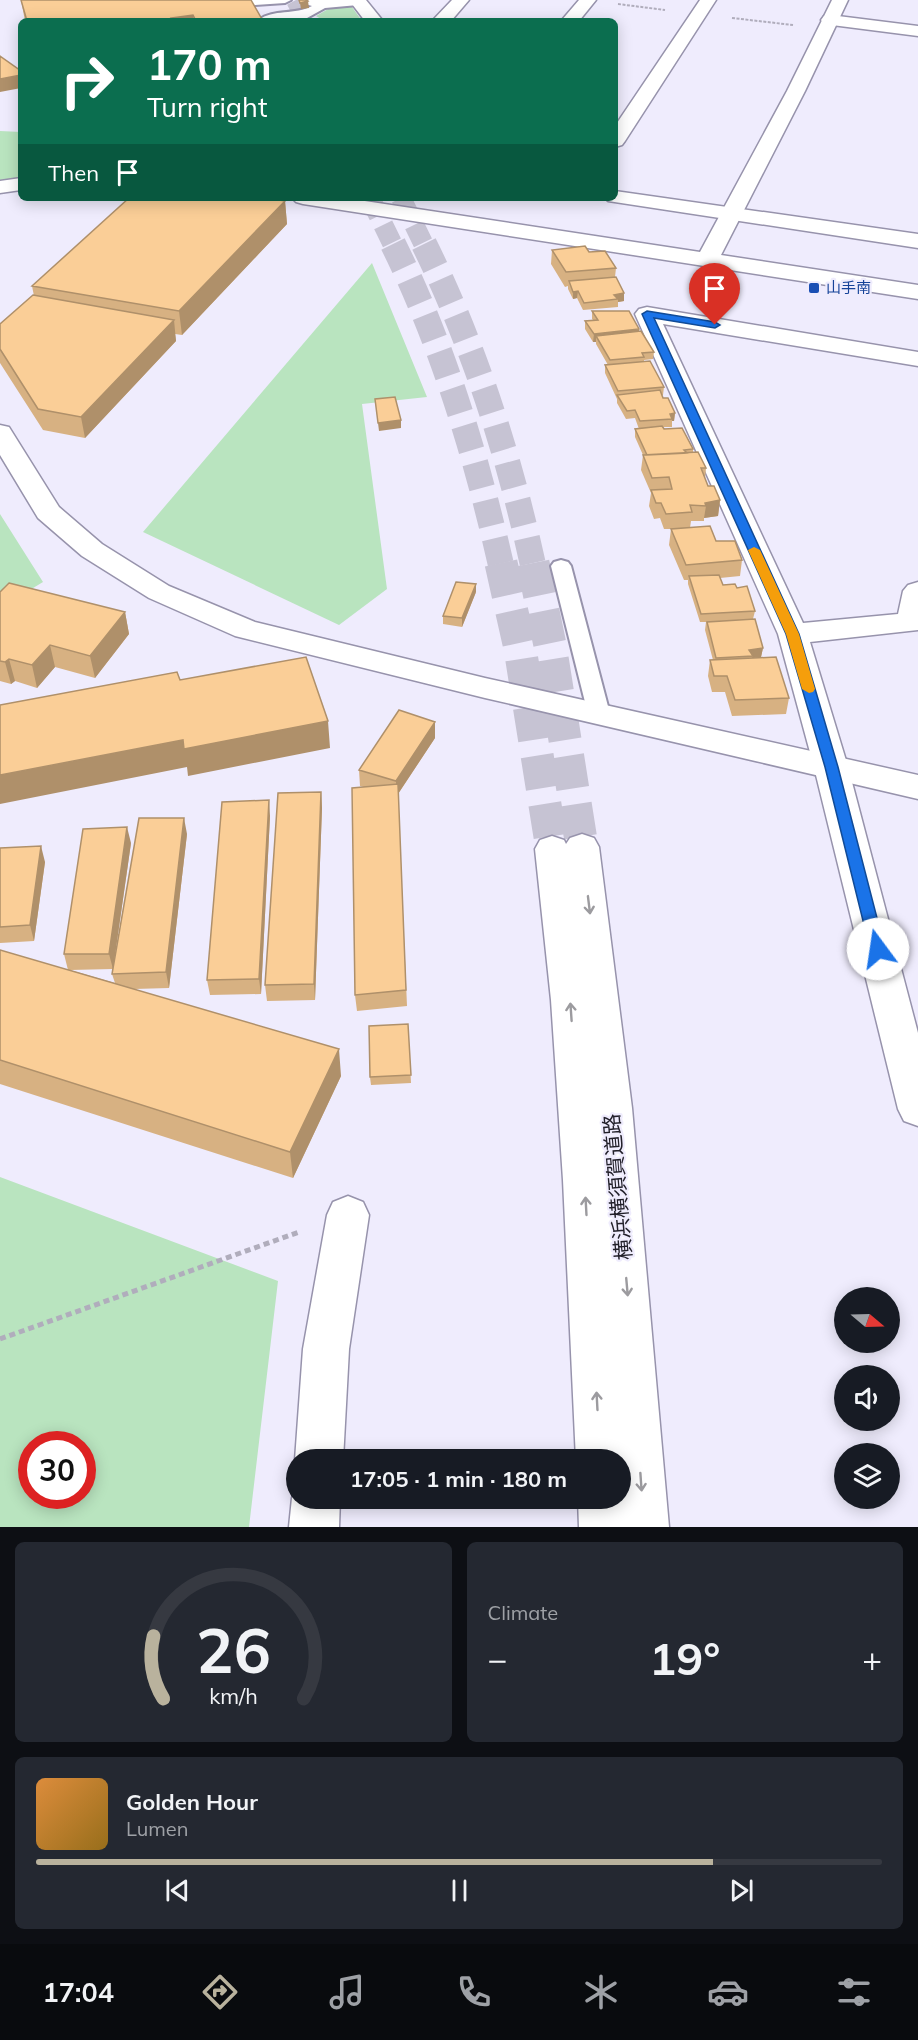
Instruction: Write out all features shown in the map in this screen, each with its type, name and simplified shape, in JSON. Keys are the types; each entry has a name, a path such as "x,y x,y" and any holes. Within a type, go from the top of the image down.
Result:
{"main road":[{"path":"444,18 461,0"},
{"path":"573,18 588,0"},
{"path":"618,136 708,0"},
{"path":"707,260 796,91 840,0"},
{"path":"358,1 372,18"},
{"path":"830,20 918,31"},
{"path":"0,187 18,184"},
{"path":"618,197 918,240"},
{"path":"323,201 918,292"},
{"path":"918,359 647,314 793,634 831,767 918,1109"},
{"path":"0,433 48,512 92,550 159,592 246,629 599,714 918,787"},
{"path":"793,634 911,622 918,591"},
{"name":"横浜横須賀道路","path":"599,1449 585,1192 572,1023 567,848 612,1108 644,1527"},
{"path":"320,1449 326,1349 348,1215"},
{"path":"314,1527 315,1509"},
{"path":"603,1509 604,1527"}],"lane":[{"path":"255,2 285,0"},
{"path":"300,0 322,5 358,1"},
{"path":"279,18 307,14 322,5"},
{"path":"561,566 599,714"}],"path":[{"path":"0,1339 348,1215"}],"green space":[{"path":"352,7 360,18 319,18 316,16 330,8"},
{"path":"0,131 18,132 18,181 0,181"},
{"path":"372,263 427,397 362,404 387,589 339,625 143,532"},
{"path":"0,514 43,582 0,608"},
{"path":"0,1177 278,1281 249,1527 0,1527"}],"building":[{"path":"21,0 251,0 261,18 194,18 193,15 171,18 26,18"},
{"path":"0,56 18,69 18,76 0,79"},
{"path":"126,201 285,201 179,311 32,286"},
{"path":"585,246 589,252 605,251 616,268 566,272 552,250"},
{"path":"616,277 624,293 614,295 618,299 584,303 578,291 573,292 569,281"},
{"path":"33,295 174,320 81,417 38,409 0,349 0,324"},
{"path":"592,311 629,311 639,329 594,334 585,321 598,320"},
{"path":"641,331 654,352 642,353 644,357 610,360 596,336"},
{"path":"650,361 664,387 618,391 605,365"},
{"path":"660,390 663,398 668,398 675,413 670,414 672,419 640,421 635,410 627,411 617,395"},
{"path":"395,397 401,420 378,423 375,399"},
{"path":"662,426 664,429 682,428 693,449 684,450 687,453 647,455 635,429"},
{"path":"698,452 706,468 701,468 708,486 714,486 720,500 705,503 706,506 690,505 692,512 666,514 661,503 656,503 651,490 672,489 669,477 652,478 643,455"},
{"path":"710,526 716,541 735,541 742,560 686,565 671,529"},
{"path":"719,575 723,585 735,584 737,588 747,586 755,611 701,614 689,576"},
{"path":"456,582 476,584 462,618 443,616"},
{"path":"9,583 125,612 90,656 50,645 32,665 9,659 5,662 0,661 0,592"},
{"path":"755,619 763,648 749,650 753,656 716,658 707,622"},
{"path":"306,657 328,721 184,749 183,740 0,775 0,705 177,672 180,680"},
{"path":"776,657 789,698 735,700 727,676 714,676 710,660"},
{"path":"399,710 435,722 396,781 359,770"},
{"path":"398,784 406,990 355,995 352,788"},
{"path":"321,792 314,984 265,985 278,793"},
{"path":"269,800 259,979 207,980 222,802"},
{"path":"139,818 184,818 166,972 112,974"},
{"path":"127,827 109,954 64,954 83,829"},
{"path":"41,846 30,925 0,927 0,848"},
{"path":"0,950 339,1049 290,1152 0,1060"},
{"path":"408,1024 411,1075 370,1077 369,1026"}],"tunnel":[{"path":"296,0 305,18"},
{"path":"371,201 393,245"},
{"path":"402,201 424,245"},
{"path":"393,244 443,361 481,483 501,565"},
{"path":"424,244 459,321 488,401 513,483 533,565"},
{"path":"501,563 520,648 552,849"},
{"path":"533,563 550,645 582,847"}],"slow traffic":[{"path":"754,550 793,634 809,689"}],"place":[{"name":"山手南","path":"814,288"}],"route":[{"path":"715,325 647,314 793,634 831,767 878,949"}]}
